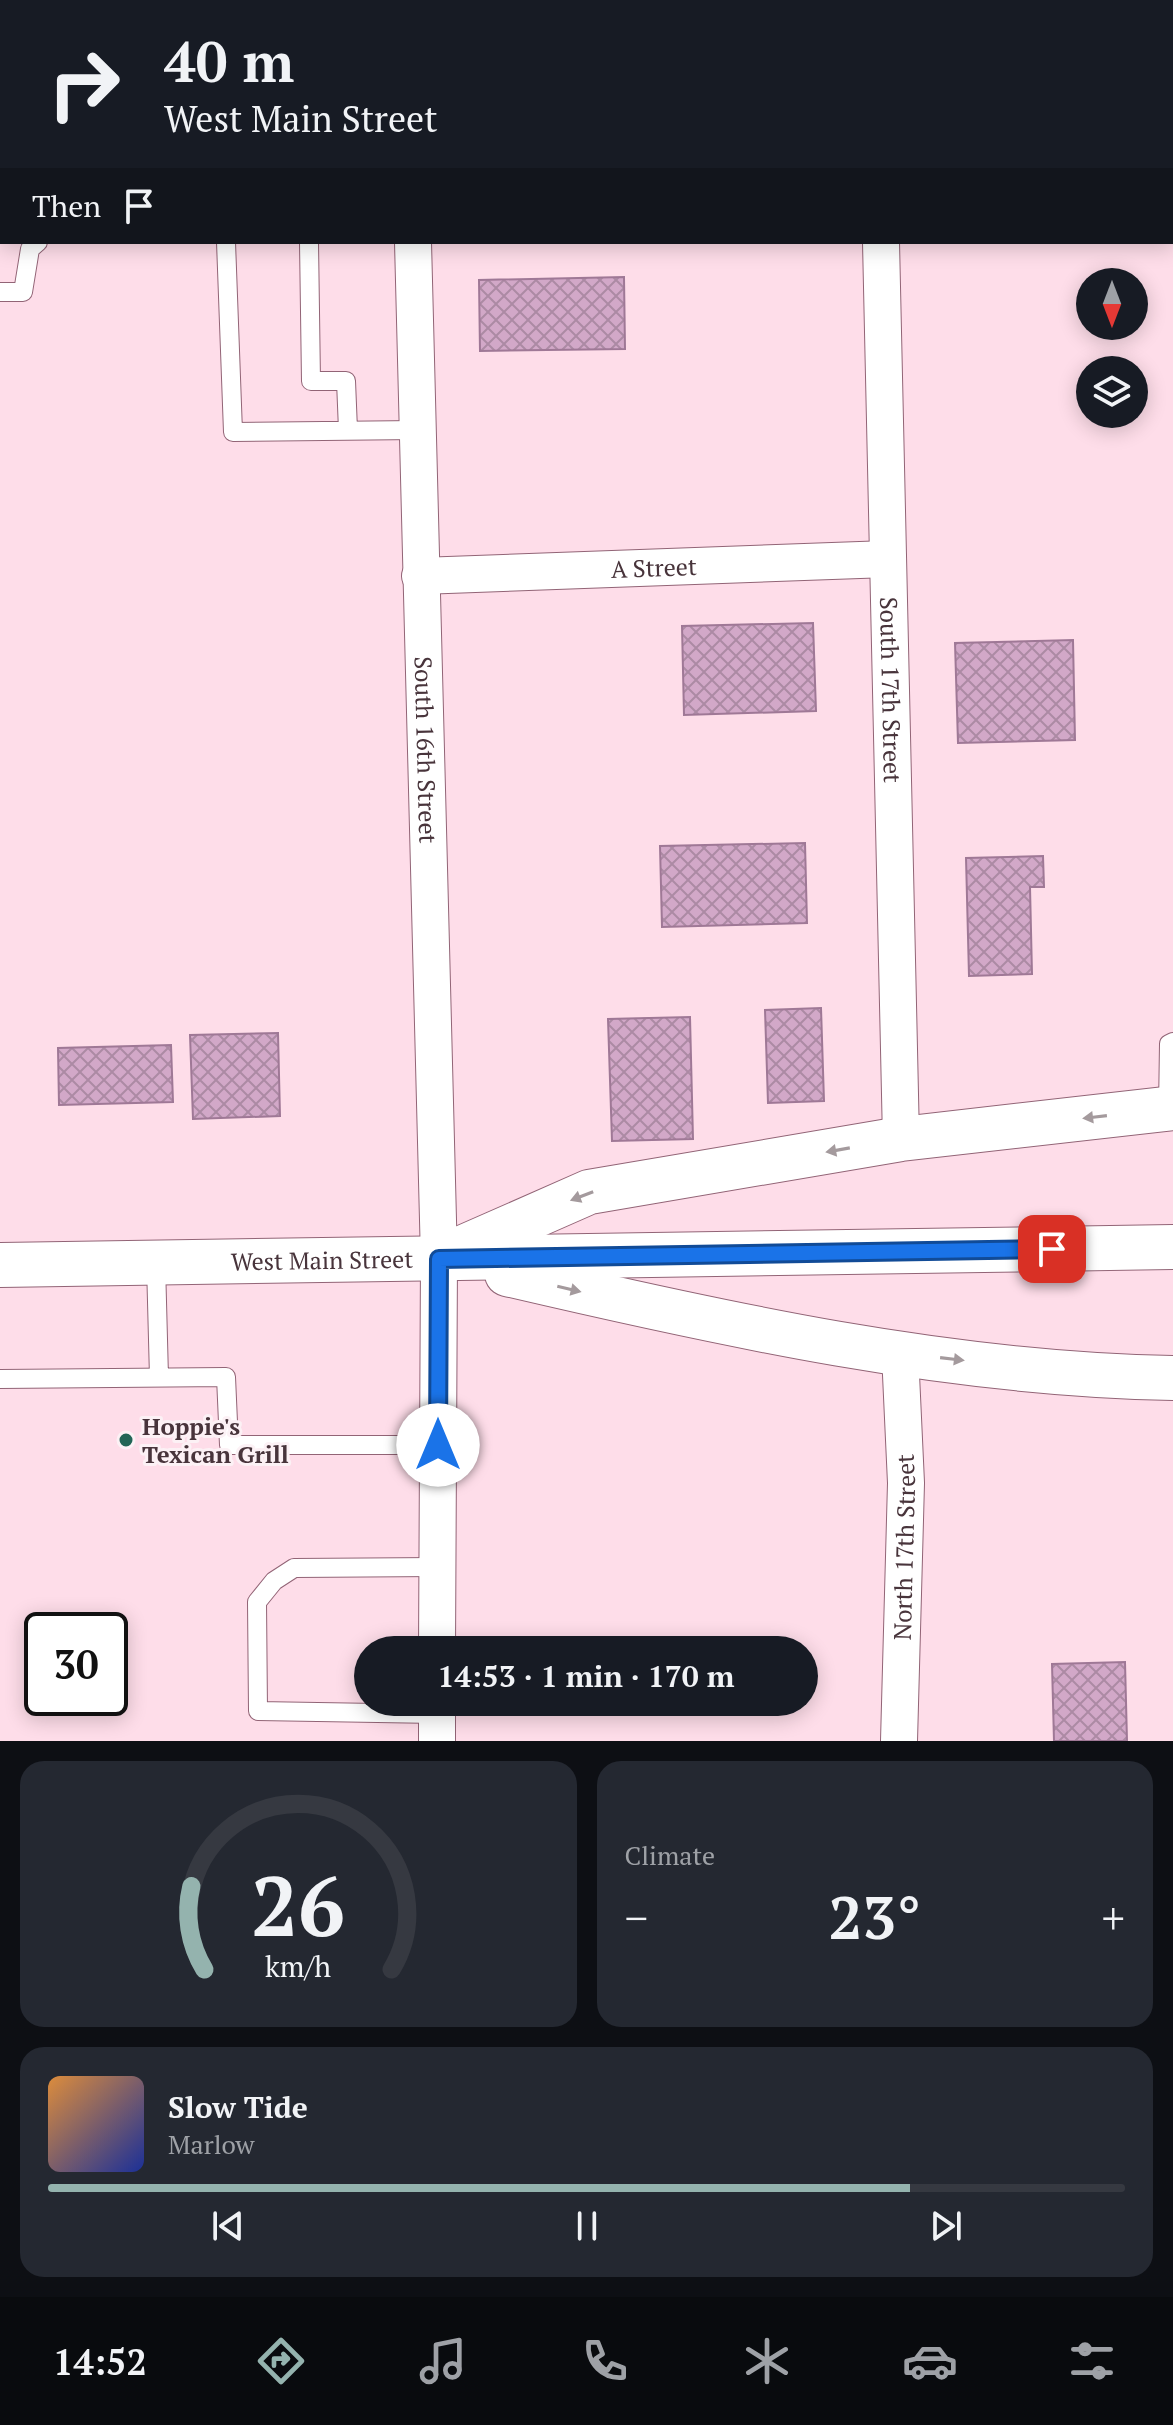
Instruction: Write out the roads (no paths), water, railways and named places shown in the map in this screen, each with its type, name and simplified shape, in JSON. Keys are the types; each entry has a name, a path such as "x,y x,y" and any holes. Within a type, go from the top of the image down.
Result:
{"main road":[{"path":"439,1259 589,1192 901,1139 1170,1108"},
{"name":"West Main Street","path":"0,1265 1173,1247"},
{"path":"439,1259 677,1314 900,1353 1084,1376 1173,1378"}],"street":[{"name":"South 16th Street","path":"413,244 439,1259 437,1636"},
{"name":"South 17th Street","path":"881,244 901,1139"},
{"name":"A Street","path":"420,576 888,559"},
{"name":"North 17th Street","path":"899,1741 906,1483 900,1353"}],"lane":[{"path":"0,292 23,292 30,249 36,244"},
{"path":"226,244 233,432 417,430"},
{"path":"309,244 311,381 346,381 348,430"},
{"path":"1170,1108 1169,1044 1173,1042"},
{"path":"156,1264 159,1377"},
{"path":"0,1379 226,1377 229,1445 438,1445"},
{"path":"437,1567 294,1568 274,1581 257,1602 258,1711 437,1719"}],"place":[{"name":"Hoppie's Texican Grill","path":"126,1440"}]}
